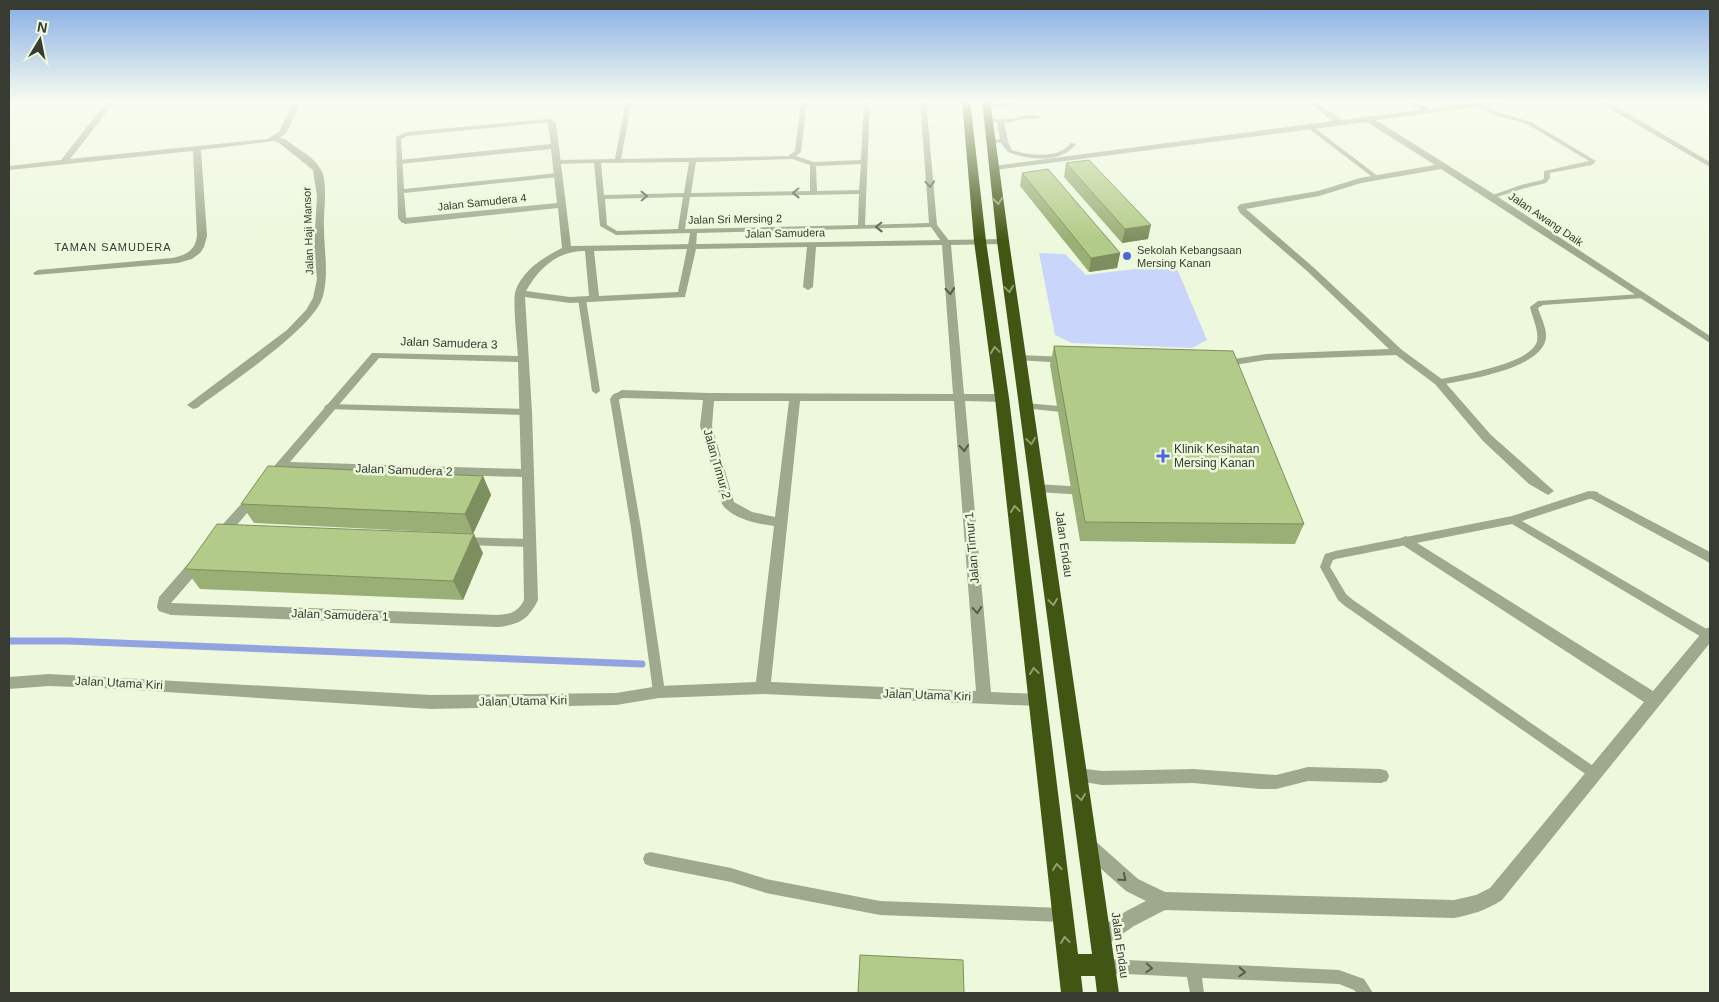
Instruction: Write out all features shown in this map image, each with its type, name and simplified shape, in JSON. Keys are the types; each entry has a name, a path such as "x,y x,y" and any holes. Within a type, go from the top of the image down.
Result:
{"highway":[{"path":"971,147 980,241 1002,398 1072,993"},
{"name":"Jalan Endau","path":"992,147 1019,358 1108,993"},
{"path":"1068,964 1104,966"}],"street":[{"path":"63,162 75,147"},
{"path":"9,168 220,147"},
{"name":"Jalan Haji Mansor","path":"193,405 291,332 310,312 318,298 322,279 319,247 321,196 319,176 317,169 312,164 290,147"},
{"path":"399,162 547,147"},
{"path":"529,543 526,412 520,293 531,274 540,264 553,255 568,249 554,147"},
{"path":"994,168 1158,147"},
{"name":"Jalan Awang Daik","path":"1412,147 1492,196 1710,340"},
{"path":"1679,147 1710,165"},
{"path":"38,273 172,261 193,254 202,245 197,150"},
{"path":"1443,166 1377,178 1319,193 1241,207 1242,211 1310,269 1398,352 1439,382 1487,438 1533,481 1548,491"},
{"name":"Jalan Samudera 4","path":"406,221 562,205"},
{"name":"Jalan Samudera","path":"568,249 1003,241"},
{"name":"Jalan Timur 1","path":"946,242 984,697"},
{"path":"808,287 812,244"},
{"path":"520,293 553,299 682,295 692,246"},
{"path":"589,248 594,298"},
{"path":"1209,365 1266,357 1398,352"},
{"name":"Jalan Samudera 3","path":"329,407 376,355 522,359"},
{"path":"1019,358 1077,360"},
{"path":"617,396 622,394 709,397 1002,398"},
{"name":"Jalan Timur 2","path":"709,397 706,426 728,504 737,511 754,519 782,522"},
{"path":"763,688 795,397"},
{"path":"280,466 329,407"},
{"name":"Jalan Samudera 2","path":"280,466 527,473"},
{"name":"Jalan Samudera 1","path":"280,466 228,533 208,550 164,601 164,607 171,609 498,621 516,619 526,611 531,600 529,543"},
{"path":"1594,495 1710,558"},
{"path":"1406,541 1654,700"},
{"path":"1088,845 1132,885 1164,901 1454,909 1472,907 1496,894 1709,634"},
{"name":"Jalan Utama Kiri","path":"9,683 49,680 103,682 431,702 567,701 616,698 659,692 763,688 1037,700"},
{"path":"1078,775 1102,778 1184,776 1260,782 1276,782 1308,774 1381,776"},
{"path":"1101,940 1128,920 1164,901"}],"lane":[{"path":"398,147 402,218 406,221"},
{"path":"618,160 620,147"},
{"path":"792,157 798,152 799,147"},
{"path":"860,227 864,147"},
{"path":"927,147 933,225 946,242"},
{"path":"1007,147 1012,152 1034,156 1063,154 1072,149 1072,147"},
{"path":"1336,147 1377,178"},
{"path":"1492,196 1523,186 1544,182 1547,178 1546,172 1590,164 1593,161 1569,147"},
{"path":"556,162 792,157 813,164 863,162"},
{"path":"681,231 693,159"},
{"name":"Jalan Sri Mersing 2","path":"597,161 604,226 616,233 933,225"},
{"path":"813,164 814,193"},
{"path":"401,191 558,175"},
{"path":"601,197 862,192"},
{"path":"692,246 694,231"},
{"path":"1439,382 1489,371 1525,358 1537,350 1541,340 1534,307 1541,303 1641,296"},
{"path":"582,299 596,392"},
{"path":"617,396 614,399 636,528 659,692"},
{"path":"1026,406 1080,411"},
{"path":"329,407 526,412"},
{"path":"1037,488 1095,492"},
{"path":"1594,495 1588,495 1513,520 1329,557 1326,567 1342,597 1594,774"},
{"path":"1513,520 1709,634"},
{"path":"450,540 529,543"},
{"path":"650,859 731,875 784,890 880,908 1063,915"},
{"path":"1104,966 1339,976 1359,984 1366,993"},
{"path":"1193,970 1197,993"}],"shaded area":[{"path":"1039,253 1065,254 1086,275 1175,264 1207,340 1192,348 1072,343 1055,335"}],"building":[{"path":"1089,160 1151,225 1125,229 1066,163"},
{"path":"1048,169 1120,253 1091,258 1022,173"},
{"name":"Klinik Kesihatan Mersing Kanan","path":"1054,346 1233,351 1304,524 1085,522"},
{"path":"268,466 483,476 465,514 241,504"},
{"path":"217,524 474,534 453,581 185,569"},
{"path":"860,955 963,960 964,993 858,993"}],"waterway":[{"path":"9,641 68,641 642,664"}],"place":[{"name":"Sekolah Kebangsaan Mersing Kanan","path":"1127,256"},
{"name":"Klinik Kesihatan Mersing Kanan","path":"1163,456"}],"district":[{"name":"TAMAN SAMUDERA","path":"113,247"}]}
